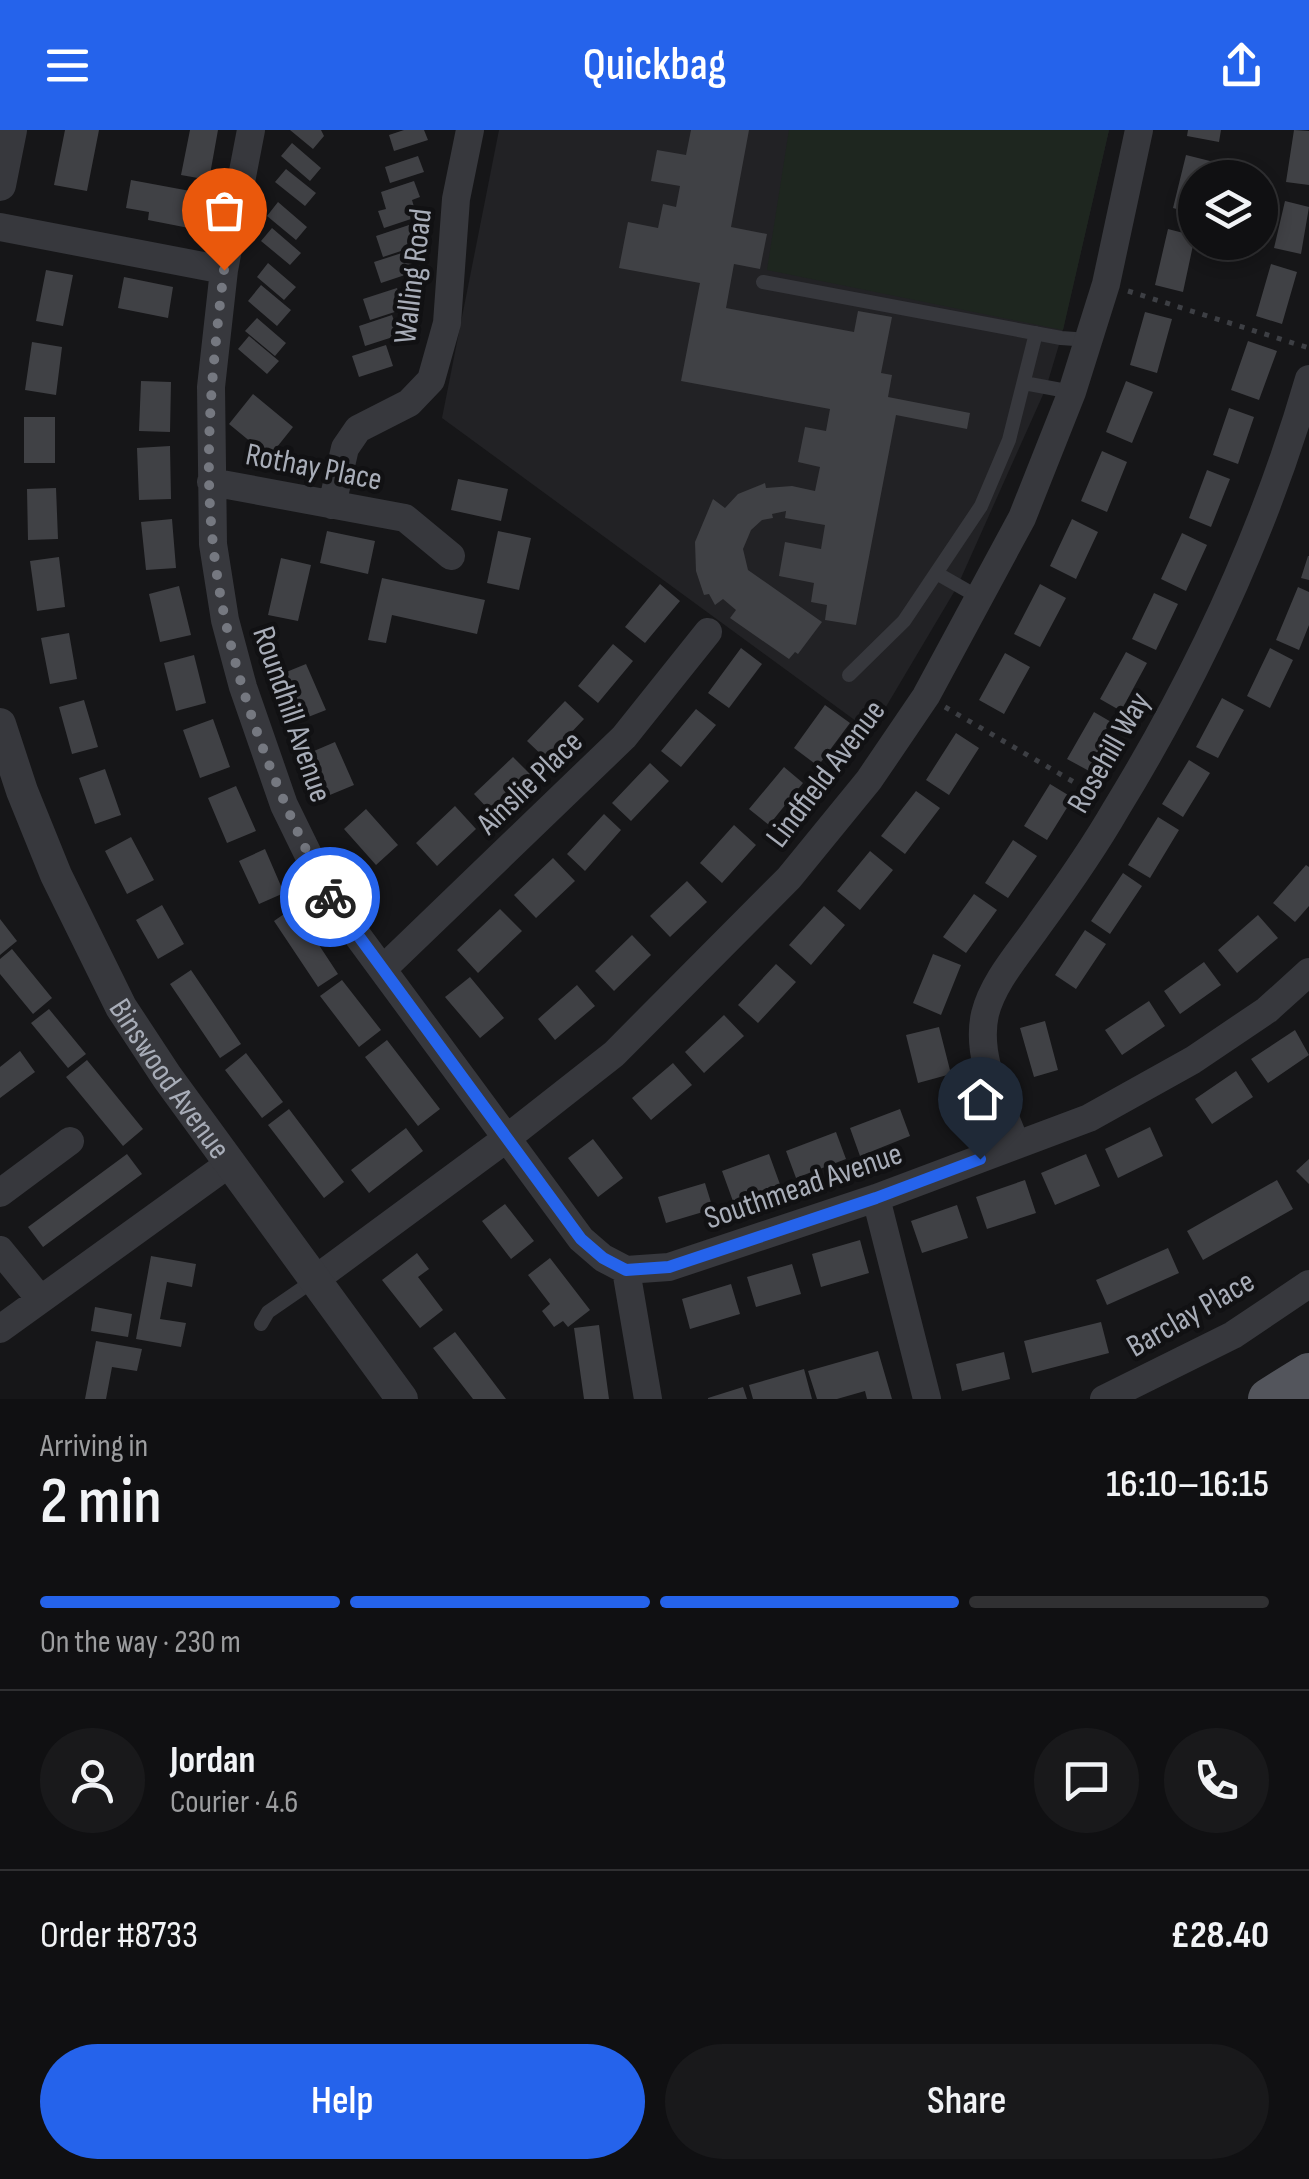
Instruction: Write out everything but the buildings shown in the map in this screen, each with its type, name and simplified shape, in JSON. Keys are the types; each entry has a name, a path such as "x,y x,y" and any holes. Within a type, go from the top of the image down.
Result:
{"main road":[{"path":"1269,1399 1309,1374"}],"street":[{"path":"0,186 11,130"},
{"name":"Roundhill Avenue","path":"251,130 224,270 211,387 213,544 225,620 243,688 284,804 329,897 581,1239 603,1258 626,1270"},
{"name":"Walling Road","path":"332,505 345,448 358,429 409,403 431,380 447,323 456,198 470,130"},
{"name":"Lindfield Avenue","path":"313,1281 508,1138 614,1054 764,905 869,780 926,696 1022,518 1072,392 1106,284 1139,130"},
{"path":"0,227 224,270"},
{"name":"Rosehill Way","path":"1016,1145 982,1049 986,1012 1002,977 1118,807 1216,630 1269,500 1309,380"},
{"name":"Rothay Place","path":"211,482 406,518 451,556"},
{"name":"Ainslie Place","path":"384,968 624,737 708,632"},
{"name":"Binswood Avenue","path":"0,724 56,874 122,1007 167,1077 402,1399"},
{"name":"Southmead Avenue","path":"626,1270 669,1267 876,1198 1090,1118 1193,1060 1267,1010 1309,972"},
{"path":"0,1192 70,1141"},
{"path":"0,1329 230,1162"},
{"path":"876,1198 926,1399"},
{"path":"0,1250 40,1299"},
{"path":"626,1270 648,1399"},
{"name":"Barclay Place","path":"1104,1399 1233,1335 1309,1284"}],"lane":[{"path":"763,282 1089,340"},
{"path":"849,675 904,620 981,506 1009,440 1036,333"},
{"path":"1024,383 1072,392"},
{"path":"938,574 980,598"},
{"path":"261,1324 268,1312 313,1281"}],"path":[{"path":"1106,284 1309,348"},
{"path":"926,696 1118,807"}],"shaded area":[{"path":"499,130 1109,130 1046,388 957,587 871,732 442,418"},
{"path":"789,130 1109,130 1063,330 767,270"}],"way so far":[{"path":"224,270 211,387 211,450 213,544 225,620 243,688 284,804 330,897"}],"route":[{"path":"330,897 581,1239 603,1258 626,1270 669,1267 980,1159"}]}
